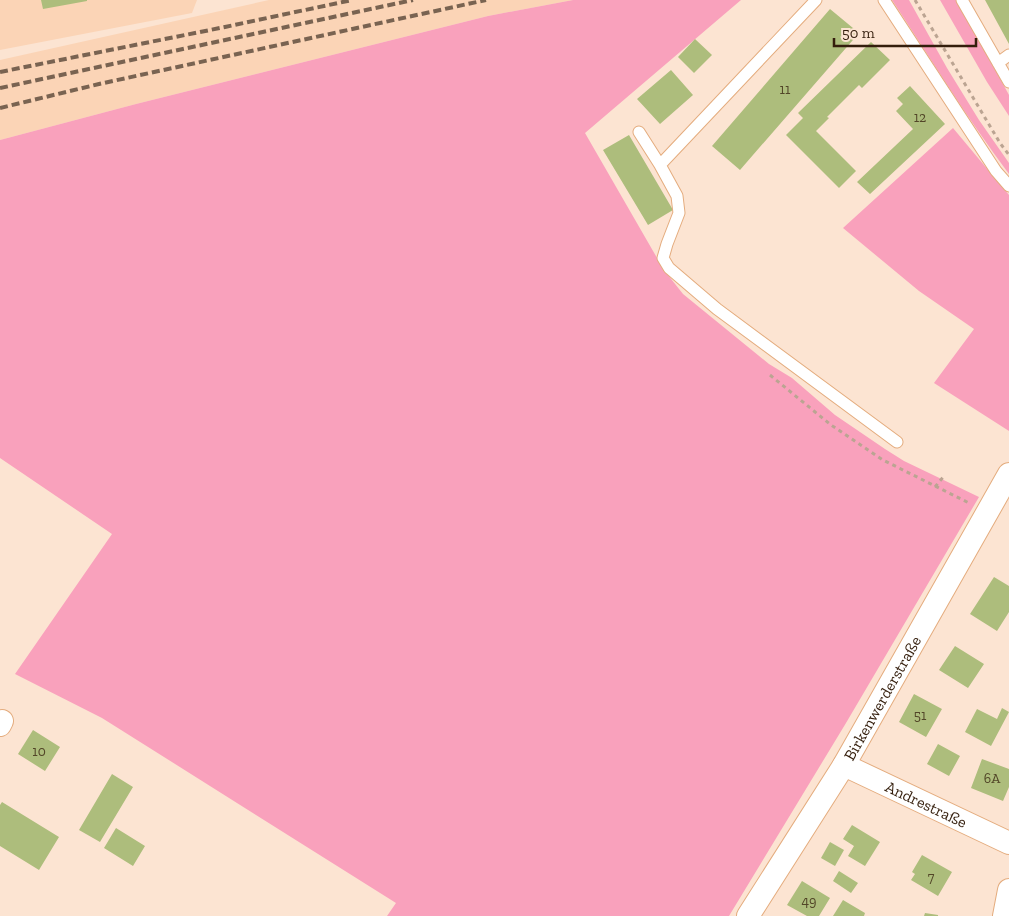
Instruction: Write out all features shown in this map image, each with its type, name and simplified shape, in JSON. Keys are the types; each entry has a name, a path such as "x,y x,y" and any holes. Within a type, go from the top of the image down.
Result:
{"street":[{"name":"Birkenwerderstraße","path":"748,916 844,765 1009,474"},
{"name":"Andrestraße","path":"844,765 1009,843"},
{"path":"1004,916 1009,890"}],"lane":[{"path":"660,165 816,0"},
{"path":"884,0 996,171 1009,186"},
{"path":"962,0 1009,82"},
{"path":"998,63 1009,55"},
{"path":"639,132 677,196 679,213 663,258 669,268 717,310 897,442"}],"path":[{"path":"915,0 1009,155"},
{"path":"770,375 831,425 883,460 988,512"},
{"path":"935,487 944,476"}],"shaded area":[{"path":"0,0 197,0 192,13 0,50"},
{"path":"269,0 573,0 488,16 0,140 0,60"},
{"path":"573,0 741,0 585,133 664,270 683,294 769,364 792,378 835,415 904,461 979,497 846,723 729,916 387,916 396,903 102,718 15,674 112,534 0,458 0,140 488,16"},
{"path":"892,0 909,0 947,68 979,120 1009,163 1009,174 964,110"},
{"path":"940,0 957,0 1009,95 1009,116 987,82"},
{"path":"953,128 1009,195 1009,431 934,383 974,329 919,291 843,228"}],"building":[{"path":"41,0 87,0 87,1 43,9"},
{"path":"985,0 1009,0 1009,44"},
{"path":"830,9 859,33 740,170 712,146"},
{"path":"695,39 712,55 694,73 678,57"},
{"path":"871,42 890,60 862,88 859,85 827,117 829,118 816,131 856,171 839,188 786,135 803,118 798,113"},
{"path":"671,70 693,95 660,124 637,99"},
{"path":"910,86 945,124 870,194 857,182 913,129 896,111 903,104 897,98"},
{"path":"629,135 673,210 648,225 603,150"},
{"path":"994,577 1009,586 1009,612 997,631 970,614"},
{"path":"955,646 984,664 968,688 939,670"},
{"path":"914,694 942,709 926,737 899,722"},
{"path":"1002,708 1009,712 991,746 965,732 977,709 997,719"},
{"path":"33,730 60,747 45,771 18,754"},
{"path":"938,744 960,756 949,776 927,764"},
{"path":"982,759 1009,769 1009,787 1003,801 971,788"},
{"path":"112,774 133,787 100,842 79,830"},
{"path":"2,802 59,837 39,870 0,846 0,805"},
{"path":"852,825 880,842 865,866 848,856 854,846 843,839"},
{"path":"116,828 145,846 133,866 104,848"},
{"path":"830,842 844,850 835,866 821,858"},
{"path":"922,855 952,872 938,896 911,880 915,874 912,872"},
{"path":"839,871 858,883 851,893 833,881"},
{"path":"802,881 830,898 819,916 807,916 787,905"},
{"path":"843,900 865,913 864,916 833,916"},
{"path":"925,913 938,915 938,916 924,916"}],"railway":[{"path":"0,72 352,0"},
{"path":"0,88 413,0"},
{"path":"0,108 99,84 486,0"}]}
